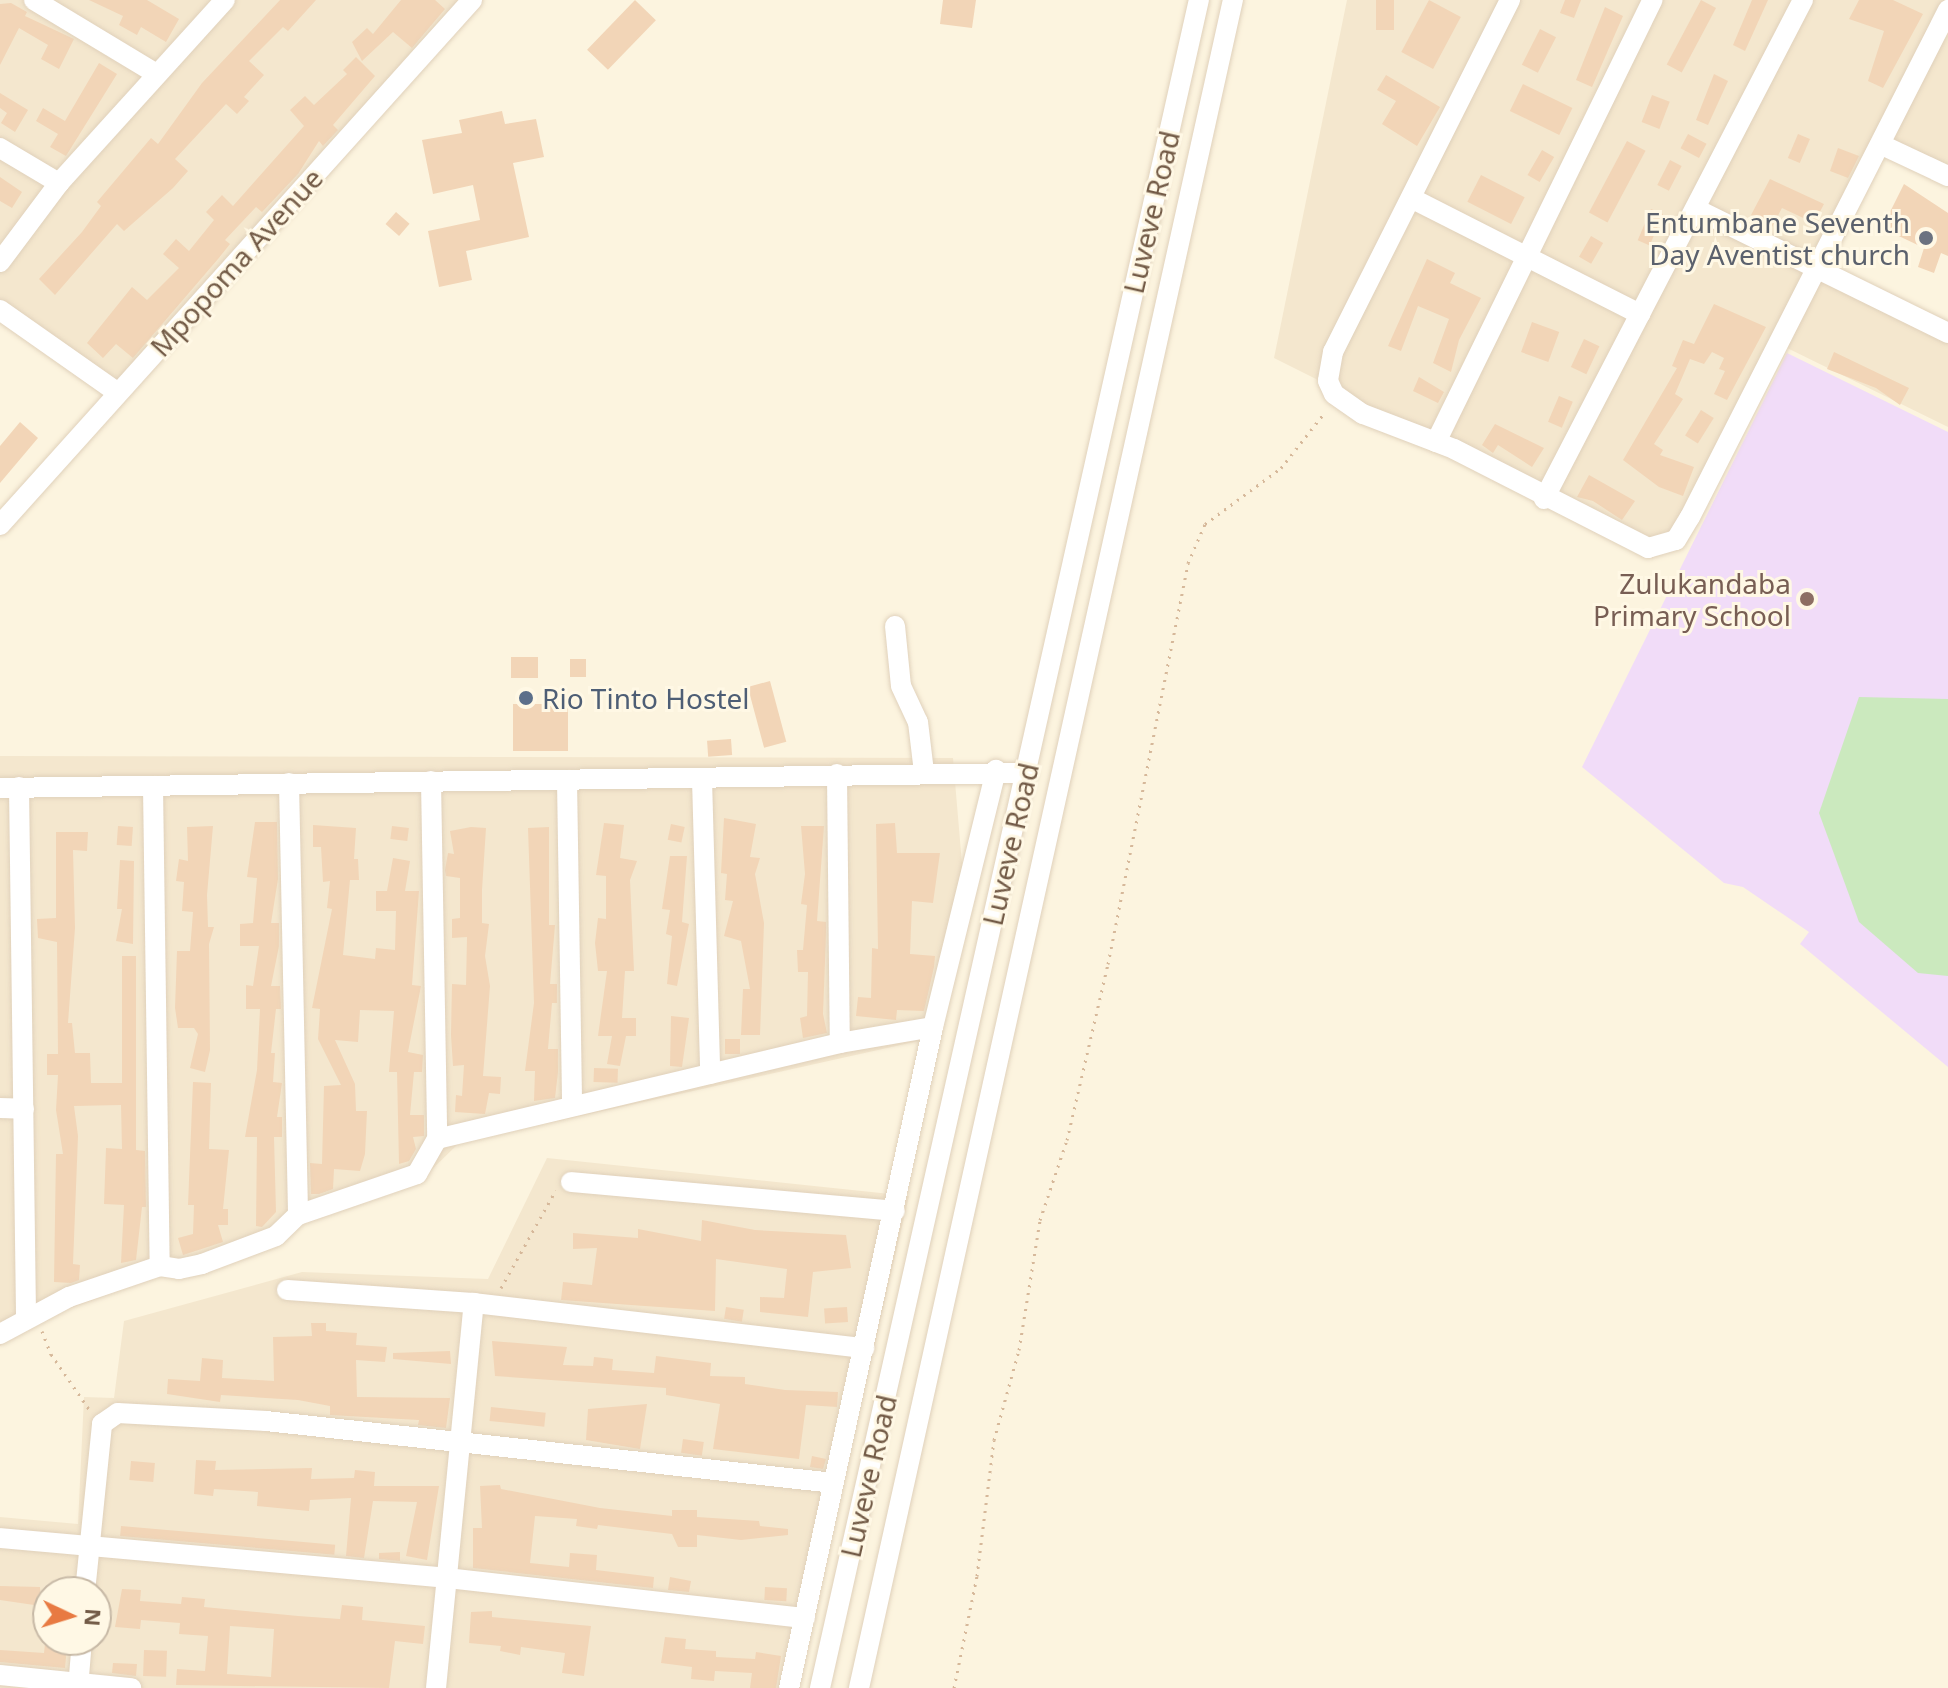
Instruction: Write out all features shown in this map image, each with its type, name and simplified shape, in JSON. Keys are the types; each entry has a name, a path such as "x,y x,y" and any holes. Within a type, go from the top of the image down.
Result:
{"street":[{"path":"34,0 155,73"},
{"path":"0,262 59,183 155,73 225,0"},
{"name":"Mpopoma Avenue","path":"0,525 472,0"},
{"name":"Luveve Road","path":"820,1688 1199,0"},
{"name":"Luveve Road","path":"859,1688 1233,0"},
{"path":"1510,0 1333,352 1328,381 1334,394 1363,414 1436,442 1544,499 1648,548 1676,540 1821,267 1948,10"},
{"path":"1436,442 1653,0"},
{"path":"1544,499 1803,0"},
{"path":"1882,145 1948,176"},
{"path":"0,148 59,183"},
{"path":"1411,198 1524,258 1640,314"},
{"path":"1696,209 1821,267 1948,333"},
{"path":"0,310 118,393"},
{"path":"895,626 901,686 918,722 924,772"},
{"path":"789,1688 933,1027 996,770"},
{"path":"32,1314 9,787 702,779 996,770 1027,773"},
{"path":"837,774 840,1043"},
{"path":"702,779 710,1074"},
{"path":"567,780 572,1106"},
{"path":"0,1334 32,1314 160,1266 179,1269 202,1264 276,1236 298,1215 417,1174 437,1139 431,781"},
{"path":"289,783 298,1215"},
{"path":"153,786 160,1266"},
{"path":"437,1139 840,1043 933,1027"},
{"path":"0,1108 24,1109"},
{"path":"571,1182 895,1211"},
{"path":"287,1290 483,1304 864,1348"},
{"path":"436,1688 460,1441 483,1304"},
{"path":"86,1576 102,1424 107,1416 136,1411 460,1441 834,1483"},
{"path":"0,1538 447,1578 805,1618"},
{"path":"78,1686 81,1656"},
{"path":"0,1675 78,1686 131,1688"}],"path":[{"path":"954,1688 977,1576 994,1440 1019,1350 1040,1220 1067,1140 1105,976 1188,563 1205,524 1281,468 1315,429 1334,394"},
{"path":"483,1304 546,1202 571,1182"},
{"path":"32,1314 51,1354 102,1424"}],"shaded area":[{"path":"0,0 472,0 123,401 0,313"},
{"path":"1347,0 1948,0 1948,170 1879,141 1816,268 1948,338 1948,427 1773,341 1673,536 1648,545 1274,358"},
{"name":"Zulukandaba Primary School","path":"1787,353 1948,432 1948,1067 1800,944 1809,932 1743,887 1724,883 1582,767"},
{"path":"0,756 953,758 966,911 941,1036 459,1143 419,1182 46,1317 0,1346"},
{"path":"547,1158 909,1196 796,1688 0,1688 0,1517 78,1524 84,1397 114,1398 124,1321 302,1272 488,1279"}],"green space":[{"path":"1859,697 1948,699 1948,976 1918,973 1859,922 1819,813"}],"building":[{"path":"89,0 147,0 179,19 166,42 141,27 137,35 119,25 123,16"},
{"path":"280,0 316,0 288,31 283,27 249,61 264,75 244,97 249,101 237,114 226,104 175,159 188,171 173,188 124,231 117,224 55,295 39,279 82,232 101,206 97,202 151,138 158,144 202,83"},
{"path":"401,0 435,0 445,9 412,48 393,32 362,61 352,42 367,28 373,34"},
{"path":"635,0 656,20 608,70 587,50"},
{"path":"943,0 976,0 972,28 940,24"},
{"path":"1376,0 1394,0 1394,30 1376,30"},
{"path":"1429,0 1461,17 1433,69 1401,52"},
{"path":"1565,0 1581,0 1574,18 1560,13"},
{"path":"1701,0 1716,8 1682,72 1667,64"},
{"path":"1752,0 1768,0 1745,51 1733,45"},
{"path":"1859,0 1893,0 1923,14 1883,88 1868,81 1884,31 1849,19"},
{"path":"11,3 27,12 25,16 74,39 59,69 41,59 48,45 19,28 0,65 0,4"},
{"path":"1605,7 1623,16 1592,87 1576,80"},
{"path":"1540,29 1556,37 1538,73 1522,65"},
{"path":"356,57 375,76 333,125 338,130 323,146 319,141 298,174 262,212 256,207 225,240 230,244 133,358 116,344 103,358 87,343 132,287 147,300 179,268 163,254 176,239 189,251 214,220 206,212 222,195 233,206 304,126 290,110 305,96 314,105 347,74 343,70"},
{"path":"99,63 117,74 66,156 50,147 58,134 36,121 43,108 65,121"},
{"path":"1714,74 1728,81 1708,125 1696,120"},
{"path":"1386,75 1440,107 1417,146 1382,124 1396,101 1377,90"},
{"path":"1523,84 1572,108 1559,135 1510,111"},
{"path":"0,93 28,110 15,132 1,123 7,113 0,108"},
{"path":"1652,95 1670,102 1659,129 1642,122"},
{"path":"502,111 505,124 536,119 544,157 513,163 529,237 466,251 472,280 439,287 428,231 480,220 473,185 433,194 422,140 462,133 459,120"},
{"path":"1688,134 1707,144 1699,158 1680,148"},
{"path":"1798,134 1810,139 1800,163 1788,158"},
{"path":"1627,141 1646,151 1608,222 1589,213"},
{"path":"1838,148 1859,156 1848,178 1830,171"},
{"path":"1542,150 1554,157 1540,182 1528,175"},
{"path":"1670,160 1682,166 1669,191 1657,185"},
{"path":"1481,175 1525,197 1511,224 1467,202"},
{"path":"0,177 22,192 12,208 0,201"},
{"path":"1770,179 1824,204 1814,223 1782,208 1772,227 1751,215"},
{"name":"Entumbane Seventh Day Aventist church","path":"1904,184 1948,213 1948,256 1941,253 1934,273 1918,267 1924,248 1882,228"},
{"path":"1651,209 1663,214 1650,245 1638,240"},
{"path":"396,212 410,224 399,236 386,224"},
{"path":"1591,236 1603,243 1591,264 1579,257"},
{"path":"1427,259 1455,273 1450,283 1481,298 1459,340 1451,372 1433,363 1449,319 1418,306 1401,351 1388,346"},
{"path":"1714,304 1766,327 1727,400 1714,394 1725,371 1719,369 1724,358 1712,352 1704,364 1690,359 1675,394 1683,399 1654,444 1663,450 1660,455 1694,467 1683,496 1659,487 1623,460 1677,368 1672,366 1683,340 1694,344"},
{"path":"1532,322 1559,332 1548,362 1521,352"},
{"path":"1584,339 1599,346 1586,374 1571,367"},
{"path":"1834,352 1909,388 1900,405 1876,388 1827,369"},
{"path":"1419,377 1444,392 1438,403 1413,391"},
{"path":"1559,396 1573,402 1562,428 1548,422"},
{"path":"1701,410 1714,418 1698,443 1685,435"},
{"path":"20,422 38,438 0,483 0,446"},
{"path":"1495,424 1544,448 1532,467 1498,445 1493,453 1482,445"},
{"path":"1589,475 1635,501 1622,520 1593,501 1577,497"},
{"path":"511,657 538,657 538,678 511,678"},
{"path":"570,659 586,659 586,677 570,677"},
{"path":"770,681 786,742 764,748 748,687"},
{"path":"513,704 568,704 568,751 513,751"},
{"path":"731,739 732,755 708,757 707,741"},
{"path":"724,818 756,824 750,857 760,858 755,874 764,923 760,1035 741,1035 743,989 750,989 741,941 724,936 733,901 725,900 727,874 721,873"},
{"path":"255,822 277,822 278,879 271,923 279,923 279,946 271,986 280,986 281,1009 276,1009 271,1053 275,1053 273,1082 282,1083 277,1117 282,1117 282,1137 274,1137 276,1212 262,1227 256,1226 257,1137 245,1137 257,1070 260,1009 246,1009 246,985 253,986 259,946 240,946 240,924 253,923 257,878 247,877"},
{"path":"604,823 624,825 620,858 637,861 630,880 634,971 625,971 622,1018 636,1018 636,1036 626,1036 620,1066 607,1064 612,1036 598,1036 607,971 598,971 595,943 598,918 606,919 606,876 596,875"},
{"path":"895,823 897,853 940,853 933,903 912,901 910,954 935,956 924,1011 897,1010 896,1020 856,1016 858,997 871,998 872,948 878,949 876,824"},
{"path":"671,824 685,827 681,843 668,840"},
{"path":"313,825 356,828 354,859 358,859 359,880 350,880 343,955 375,959 376,948 395,950 396,911 376,911 376,891 387,891 393,858 410,861 405,891 419,891 412,985 421,986 408,1052 423,1055 422,1072 414,1072 410,1115 424,1115 424,1136 413,1137 416,1149 409,1161 399,1164 397,1072 389,1072 394,1011 360,1010 358,1042 335,1040 355,1084 356,1111 367,1111 365,1154 360,1171 334,1169 333,1189 319,1194 311,1194 310,1163 322,1164 324,1086 341,1085 318,1039 320,1009 312,1008 332,909 327,908 330,881 323,882 321,847 313,847"},
{"path":"118,826 133,827 132,846 117,845"},
{"path":"213,826 207,895 208,927 214,927 209,944 210,1050 205,1072 190,1068 198,1034 194,1028 178,1028 175,1008 177,951 190,951 193,912 182,911 184,882 176,881 179,859 188,861 187,827"},
{"path":"392,826 409,828 407,841 390,839"},
{"path":"801,826 824,826 817,921 826,922 823,1014 827,1033 803,1038 800,1018 807,1016 808,972 798,972 797,950 803,950 807,905 801,904 805,874"},
{"path":"549,827 549,925 555,925 550,984 557,984 557,1003 552,1003 548,1049 558,1049 558,1072 555,1098 534,1101 535,1071 525,1071 534,1003 528,828"},
{"path":"486,828 482,923 489,924 485,956 490,986 483,1076 501,1077 500,1094 489,1093 485,1114 455,1112 456,1095 462,1096 464,1065 453,1066 451,1035 452,984 466,985 467,937 452,938 452,919 460,918 460,878 446,876 445,870 448,853 454,854 450,831"},
{"path":"56,832 88,832 87,851 73,850 75,928 68,1023 72,1023 75,1053 90,1053 91,1083 122,1083 122,956 136,956 136,1150 145,1151 146,1207 142,1207 136,1260 121,1263 124,1205 104,1204 106,1148 122,1149 121,1105 74,1106 78,1136 73,1264 80,1265 79,1280 71,1283 54,1282 56,1154 63,1154 56,1110 58,1075 47,1075 47,1054 58,1054 57,942 38,938 37,919 56,918"},
{"path":"670,856 687,856 682,922 689,924 677,986 667,984 672,936 666,934 670,910 662,909"},
{"path":"120,860 134,861 133,944 116,941 122,909 117,909"},
{"path":"671,1016 689,1018 682,1067 670,1066"},
{"path":"725,1039 740,1039 740,1054 725,1054"},
{"path":"594,1068 618,1069 617,1083 594,1082"},
{"path":"193,1082 211,1083 209,1149 229,1150 223,1209 228,1209 228,1225 218,1225 223,1242 183,1255 178,1238 193,1234 194,1205 188,1205"},
{"path":"702,1220 755,1230 846,1235 851,1268 813,1272 808,1317 760,1312 760,1297 784,1298 787,1269 716,1259 715,1311 561,1300 563,1282 592,1285 597,1248 573,1249 573,1233 638,1238 638,1229 701,1241"},
{"path":"726,1307 744,1310 742,1322 724,1319"},
{"path":"847,1307 848,1322 825,1324 824,1309"},
{"path":"311,1323 326,1323 326,1331 357,1333 356,1345 387,1347 385,1362 356,1360 357,1397 450,1398 446,1428 418,1425 419,1420 330,1415 330,1406 298,1400 221,1395 220,1402 167,1394 168,1379 200,1381 202,1358 223,1360 222,1378 274,1381 273,1337 312,1336"},
{"path":"492,1341 567,1347 563,1365 593,1366 594,1357 613,1359 612,1370 654,1373 656,1356 711,1363 710,1376 745,1377 745,1384 785,1390 838,1392 837,1407 806,1405 799,1459 713,1449 720,1404 666,1395 666,1388 495,1376"},
{"path":"450,1351 451,1364 393,1359 393,1353"},
{"path":"647,1404 640,1449 586,1440 588,1409"},
{"path":"491,1407 546,1413 544,1427 490,1421"},
{"path":"683,1439 704,1442 702,1456 681,1453"},
{"path":"812,1456 826,1459 823,1469 810,1467"},
{"path":"196,1460 216,1461 215,1470 312,1468 311,1479 354,1478 355,1470 375,1472 374,1486 439,1486 427,1560 406,1556 417,1502 373,1501 364,1558 346,1556 351,1498 310,1500 309,1511 257,1506 258,1492 214,1489 213,1496 194,1494"},
{"path":"131,1461 155,1463 153,1482 129,1480"},
{"path":"500,1485 501,1489 600,1508 672,1516 672,1510 697,1510 697,1517 759,1521 760,1526 788,1529 788,1535 741,1540 697,1535 697,1547 678,1547 672,1534 598,1525 597,1529 576,1526 577,1519 535,1516 530,1563 569,1567 570,1553 597,1555 596,1570 654,1577 653,1588 473,1568 473,1528 482,1528 480,1486"},
{"path":"121,1526 335,1545 334,1555 120,1536"},
{"path":"400,1552 400,1561 379,1559 379,1553"},
{"path":"670,1577 691,1581 689,1592 668,1590"},
{"path":"0,1586 32,1587 32,1605 0,1600"},
{"path":"765,1587 787,1588 786,1601 764,1600"},
{"path":"122,1589 141,1590 140,1601 181,1604 182,1597 205,1599 204,1607 298,1616 340,1619 342,1605 363,1607 362,1620 425,1626 423,1644 395,1641 389,1688 176,1685 177,1669 205,1671 208,1636 179,1634 180,1623 141,1620 140,1629 115,1627","holes":["230,1626 274,1629 271,1677 227,1674"]},
{"path":"492,1611 492,1617 591,1626 584,1676 562,1673 565,1653 521,1647 520,1655 500,1651 501,1646 469,1643 471,1612"},
{"path":"665,1637 686,1639 685,1649 716,1651 716,1657 755,1659 756,1652 781,1656 776,1688 750,1688 752,1673 715,1671 714,1681 691,1679 692,1667 661,1663"},
{"path":"0,1650 32,1652 32,1656 66,1656 65,1668 0,1662"},
{"path":"144,1650 167,1651 166,1677 143,1676"},
{"path":"113,1663 137,1664 136,1676 112,1673"}],"place":[{"name":"Entumbane Seventh Day Aventist church","path":"1926,238"},
{"name":"Zulukandaba Primary School","path":"1807,599"},
{"name":"Rio Tinto Hostel","path":"526,698"}]}
